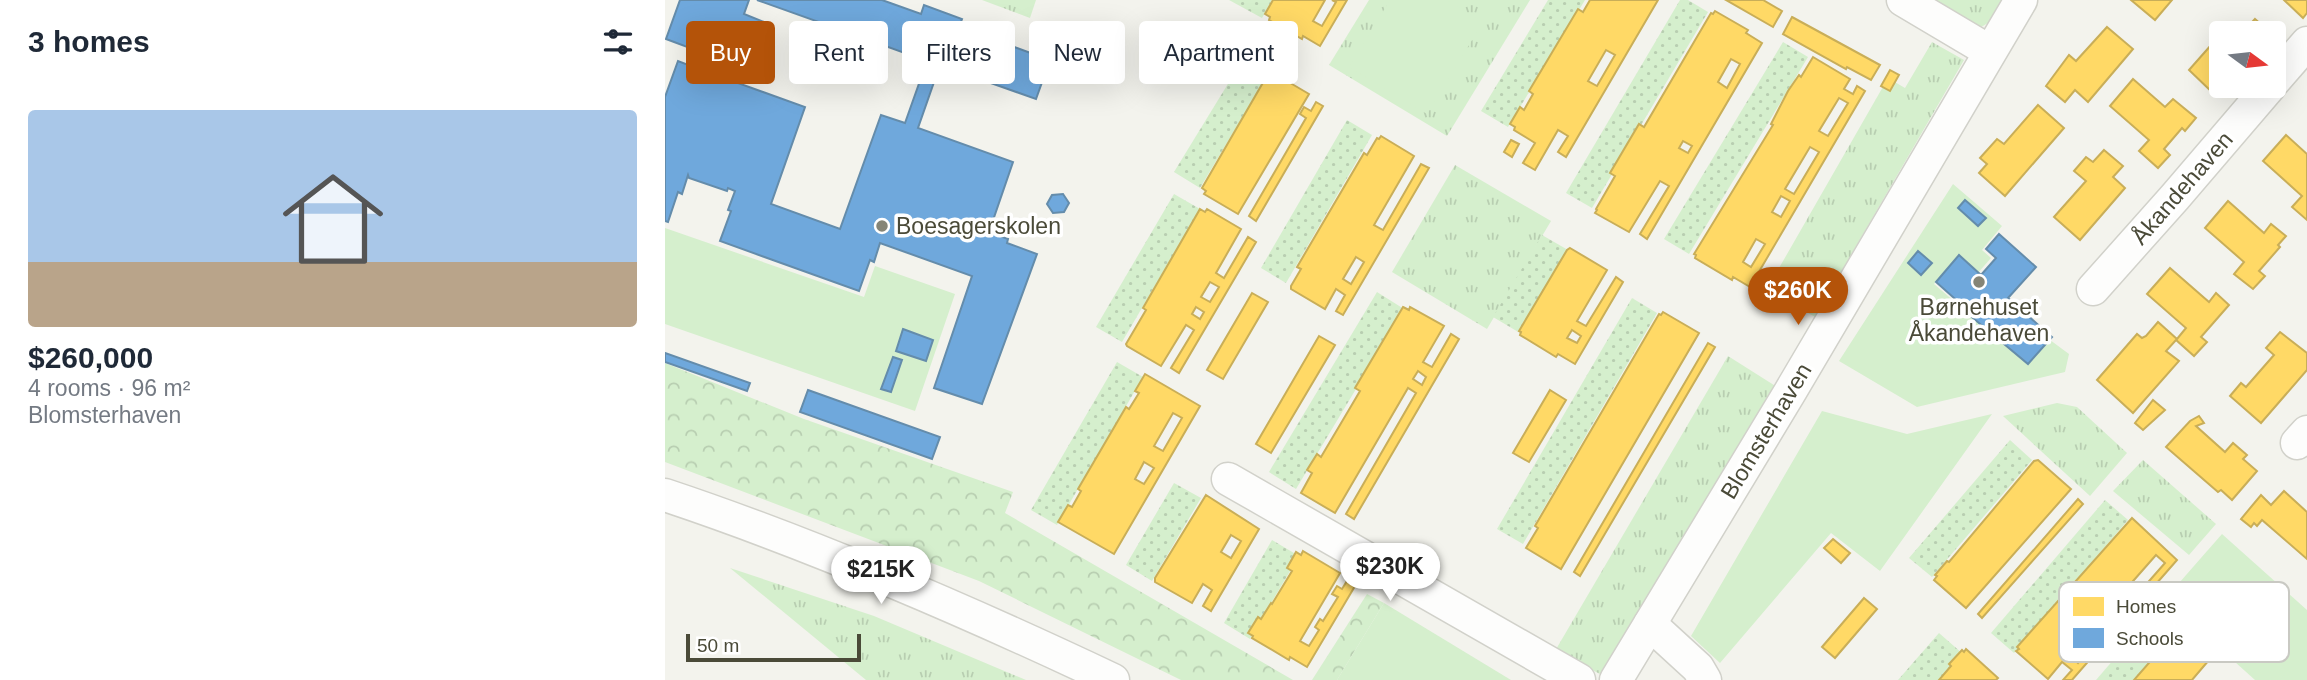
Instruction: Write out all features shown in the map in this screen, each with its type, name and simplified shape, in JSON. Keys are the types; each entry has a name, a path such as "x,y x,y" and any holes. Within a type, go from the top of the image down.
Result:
{"street":[{"path":"1903,0 1989,51"},
{"name":"Blomsterhaven","path":"1616,680 1790,392 2021,0"},
{"name":"Åkandehaven","path":"2286,68 2307,43"},
{"name":"Åkandehaven","path":"2093,289 2260,98"},
{"path":"1228,479 1579,680"},
{"path":"665,495 818,551 1002,628 1112,680"},
{"path":"1650,624 1698,668 1705,680"}],"green space":[{"path":"982,0 1036,0 1030,18"},
{"path":"1229,0 1272,0 1262,18"},
{"path":"1369,0 1530,0 1447,136 1329,65"},
{"path":"1390,0 1447,0 1483,22 1427,114 1349,67"},
{"path":"1548,0 1585,0 1508,127 1481,111"},
{"path":"1680,0 1688,0 1708,12 1592,208 1566,193"},
{"path":"1928,0 2007,0 1990,21 1975,29"},
{"path":"1783,42 1808,57 1689,254 1664,239"},
{"path":"1932,42 1964,60 1815,317 1767,289 1888,78 1905,88"},
{"path":"1228,84 1262,84 1200,188 1174,172"},
{"path":"1347,120 1372,135 1286,283 1261,268"},
{"path":"1455,165 1551,221 1487,329 1392,272"},
{"name":"Børnehuset Åkandehaven","path":"1953,184 2002,226 1982,250 1991,258 1977,274 1957,257 1934,284 2025,362 2046,337 2069,354 2065,372 1917,407 1839,361"},
{"path":"1174,194 1200,209 1122,342 1096,327"},
{"path":"665,228 864,297 875,266 955,294 915,411 665,324"},
{"path":"1542,235 1568,250 1520,333 1493,317"},
{"path":"1377,292 1404,309 1296,489 1269,472"},
{"path":"1632,298 1657,313 1523,544 1497,529"},
{"path":"1728,356 1777,387 1602,675 1555,651"},
{"path":"1117,362 1143,377 1057,525 1031,510"},
{"path":"665,363 804,419 1013,492 1005,513 1293,680 1181,680 979,581 665,462"},
{"path":"2057,403 2077,407 2127,453 2090,496 2003,416"},
{"path":"1822,411 1907,434 1992,414 1880,571 1831,533 1720,663 1691,636"},
{"path":"2010,440 2032,460 1932,577 1909,558"},
{"path":"2143,460 2216,524 2189,555 2113,491"},
{"path":"1174,483 1201,498 1152,581 1126,565"},
{"path":"2105,500 2128,520 2075,582 2059,582 2059,600 2014,653 1991,633"},
{"path":"2222,534 2276,582 2180,582"},
{"path":"1272,540 1299,556 1250,639 1224,623"},
{"path":"730,568 874,616 1026,680 866,680"},
{"path":"1367,594 1384,603 1337,680 1312,680"},
{"path":"2289,594 2307,610 2307,680 2255,680 2235,662 2289,662"},
{"path":"1384,603 1511,680 1337,680"},
{"path":"1939,633 1963,654 1940,680 1898,680"},
{"path":"2112,662 2151,662 2135,680 2096,680"}],"building: Homes":[{"path":"1273,0 1325,0 1313,21 1322,26 1336,2 1332,0 1347,0 1320,46 1303,36 1302,39 1298,37 1298,21 1271,21 1265,14"},
{"path":"1590,0 1658,0 1566,157 1558,152 1568,136 1558,130 1535,170 1523,163 1535,143 1514,130 1515,127 1510,124 1520,107 1524,110 1533,94 1529,91 1578,9 1583,12","holes":["1606,50 1615,55 1597,86 1588,81"]},
{"path":"1726,0 1763,0 1782,11 1773,27"},
{"path":"2131,0 2172,0 2155,20"},
{"path":"2284,0 2307,0 2307,13 2303,18"},
{"path":"1715,11 1748,30 1746,33 1762,43 1647,239 1640,234 1669,186 1660,181 1629,232 1595,213 1596,209 1615,176 1610,173 1639,124 1644,127 1711,13","holes":["1731,59 1740,64 1727,88 1718,82","1683,141 1692,146 1688,153 1679,148"]},
{"path":"1792,17 1880,65 1871,80 1783,34"},
{"path":"2107,27 2133,49 2088,102 2075,90 2065,102 2046,86 2069,55 2076,61"},
{"path":"2209,47 2209,89 2189,70"},
{"path":"1813,57 1850,79 1844,89 1853,94 1857,86 1865,91 1750,287 1733,277 1732,280 1695,258 1694,254 1773,125 1771,124 1788,91 1799,75 1801,77","holes":["1839,98 1848,103 1828,136 1819,131","1810,147 1819,152 1794,194 1785,189","1781,196 1790,201 1781,217 1772,212","1756,239 1765,244 1751,267 1743,262"]},
{"path":"1890,70 1899,75 1890,91 1881,86"},
{"path":"2133,79 2165,107 2173,99 2196,118 2185,131 2182,128 2164,149 2170,155 2158,168 2139,151 2149,140 2110,106"},
{"path":"1262,84 1292,84 1309,94 1238,214 1204,194 1206,191 1202,188"},
{"path":"1316,102 1323,106 1256,221 1249,216 1306,118 1300,114 1304,107 1311,111"},
{"path":"2038,105 2064,128 2005,196 1979,173 1987,164 1980,158 1997,139 2004,144"},
{"path":"2286,135 2307,154 2307,220 2292,207 2302,196 2263,161"},
{"path":"1381,136 1414,156 1374,225 1383,230 1421,164 1429,168 1343,315 1336,311 1345,295 1336,289 1325,309 1291,289 1291,286 1301,269 1297,267 1364,153 1367,155 1377,138","holes":["1356,257 1364,262 1351,284 1343,279"]},
{"path":"1511,140 1519,144 1512,157 1504,152"},
{"path":"2104,150 2123,166 2113,177 2125,188 2080,240 2054,217 2086,181 2074,171 2086,157 2093,162"},
{"path":"2228,201 2264,233 2271,224 2286,236 2259,271 2265,276 2253,289 2234,274 2244,262 2205,228"},
{"path":"1200,209 1205,212 1207,209 1241,229 1216,273 1224,278 1248,237 1256,242 1179,373 1171,368 1194,330 1186,325 1161,366 1126,344 1146,310 1143,308","holes":["1210,282 1219,287 1210,302 1201,297","1196,307 1204,312 1200,319 1192,314"]},
{"path":"1570,248 1607,270 1577,321 1586,326 1616,277 1623,282 1575,364 1558,354 1556,357 1520,335 1519,331","holes":["1572,330 1581,336 1577,343 1567,338"]},
{"path":"2170,268 2209,302 2216,293 2229,305 2201,337 2207,342 2194,356 2176,340 2166,351 2179,361 2133,413 2097,380 2137,334 2142,338 2146,336 2158,322 2177,339 2186,328 2147,294"},
{"path":"1252,293 1268,302 1223,379 1207,370"},
{"path":"1403,307 1409,310 1410,307 1444,326 1423,362 1432,367 1451,334 1459,339 1354,519 1346,514 1416,393 1408,388 1335,513 1301,493 1312,473 1307,470 1317,454 1321,457 1360,391 1355,388","holes":["1418,371 1426,377 1422,385 1413,379"]},
{"path":"1663,312 1699,333 1561,569 1526,548 1538,528 1535,526 1659,314"},
{"path":"2280,332 2307,353 2307,370 2261,423 2230,396 2241,383 2246,387 2274,355 2266,348"},
{"path":"1319,336 1335,345 1271,453 1256,444"},
{"path":"1708,343 1715,347 1580,576 1574,572"},
{"path":"1145,374 1200,406 1114,554 1058,522 1068,505 1072,507 1081,491 1078,489 1126,407 1129,409 1139,393 1135,391","holes":["1173,413 1182,418 1163,451 1154,446","1144,462 1154,468 1144,484 1135,479"]},
{"path":"1550,390 1566,400 1529,462 1513,453"},
{"path":"2153,400 2165,410 2143,430 2135,423"},
{"path":"2199,416 2204,423 2196,426 2225,452 2233,443 2247,455 2243,459 2257,471 2232,500 2221,490 2218,492 2166,447 2190,421"},
{"path":"2038,460 2071,489 1966,608 1934,580 1937,576 1935,575 2034,461"},
{"path":"2284,491 2307,512 2307,559 2262,520 2257,526 2254,523 2251,527 2241,519 2261,495 2271,505"},
{"path":"1206,495 1259,529 1211,611 1203,606 1212,590 1203,584 1192,603 1155,582","holes":["1231,535 1241,541 1231,558 1221,552"]},
{"path":"2078,499 2083,504 1982,618 1978,614"},
{"path":"2132,518 2177,560 2158,582 2148,582 2165,563 2156,555 2132,582 2075,582"},
{"path":"1833,539 1850,553 1841,563 1824,548"},
{"path":"1303,551 1340,573 1300,641 1309,646 1319,630 1315,627 1320,619 1323,621 1338,597 1332,594 1337,586 1342,589 1347,581 1355,586 1307,667 1290,657 1289,660 1248,633 1258,617 1261,619 1272,604 1292,571 1287,568 1296,552 1301,555"},
{"path":"1864,598 1877,609 1835,658 1822,647"},
{"path":"2059,600 2059,662 2062,662 2048,679 2016,651 2019,649 2017,647"},
{"path":"1966,649 1998,678 1939,680 1951,666 1949,664"},
{"path":"2062,662 2088,662 2072,680 2063,680 2072,670"},
{"path":"2150,662 2207,662 2192,680 2134,680"}],"building: Schools":[{"path":"680,0 749,0 744,14 762,21 686,21 686,46 666,39"},
{"path":"757,0 882,0 921,14 924,5 962,19 902,21 902,52 888,47 888,21 816,21"},
{"path":"1015,47 1029,52 1029,84 1041,84 1036,99 994,84 1015,84"},
{"path":"678,61 686,64 686,84 741,84 805,107 771,204 840,229 881,115 905,123 919,84 933,84 918,128 1013,162 989,232 1008,239 1007,243 1037,254 982,404 934,388 972,276 880,243 874,262 870,260 859,291 720,241 735,191 728,188 727,191 689,178 688,175 682,194 678,192 668,222 665,221 665,97"},
{"path":"1063,194 1069,203 1064,212 1053,213 1047,204 1052,195"},
{"path":"1965,200 1986,218 1978,226 1958,208"},
{"path":"1999,234 2036,267 2008,298 2052,337 2028,364 1961,308 1963,306 1936,282 1959,255 1981,275 1996,258 1986,249"},
{"path":"1918,251 1932,263 1921,275 1908,263"},
{"path":"903,329 933,340 926,361 896,351"},
{"path":"665,353 750,383 747,391 665,362"},
{"path":"893,357 902,360 891,392 881,389"},
{"path":"808,390 940,437 932,459 800,412"}],"place":[{"name":"Boesagerskolen","path":"882,226"},
{"name":"Børnehuset Åkandehaven","path":"1979,282"}]}
